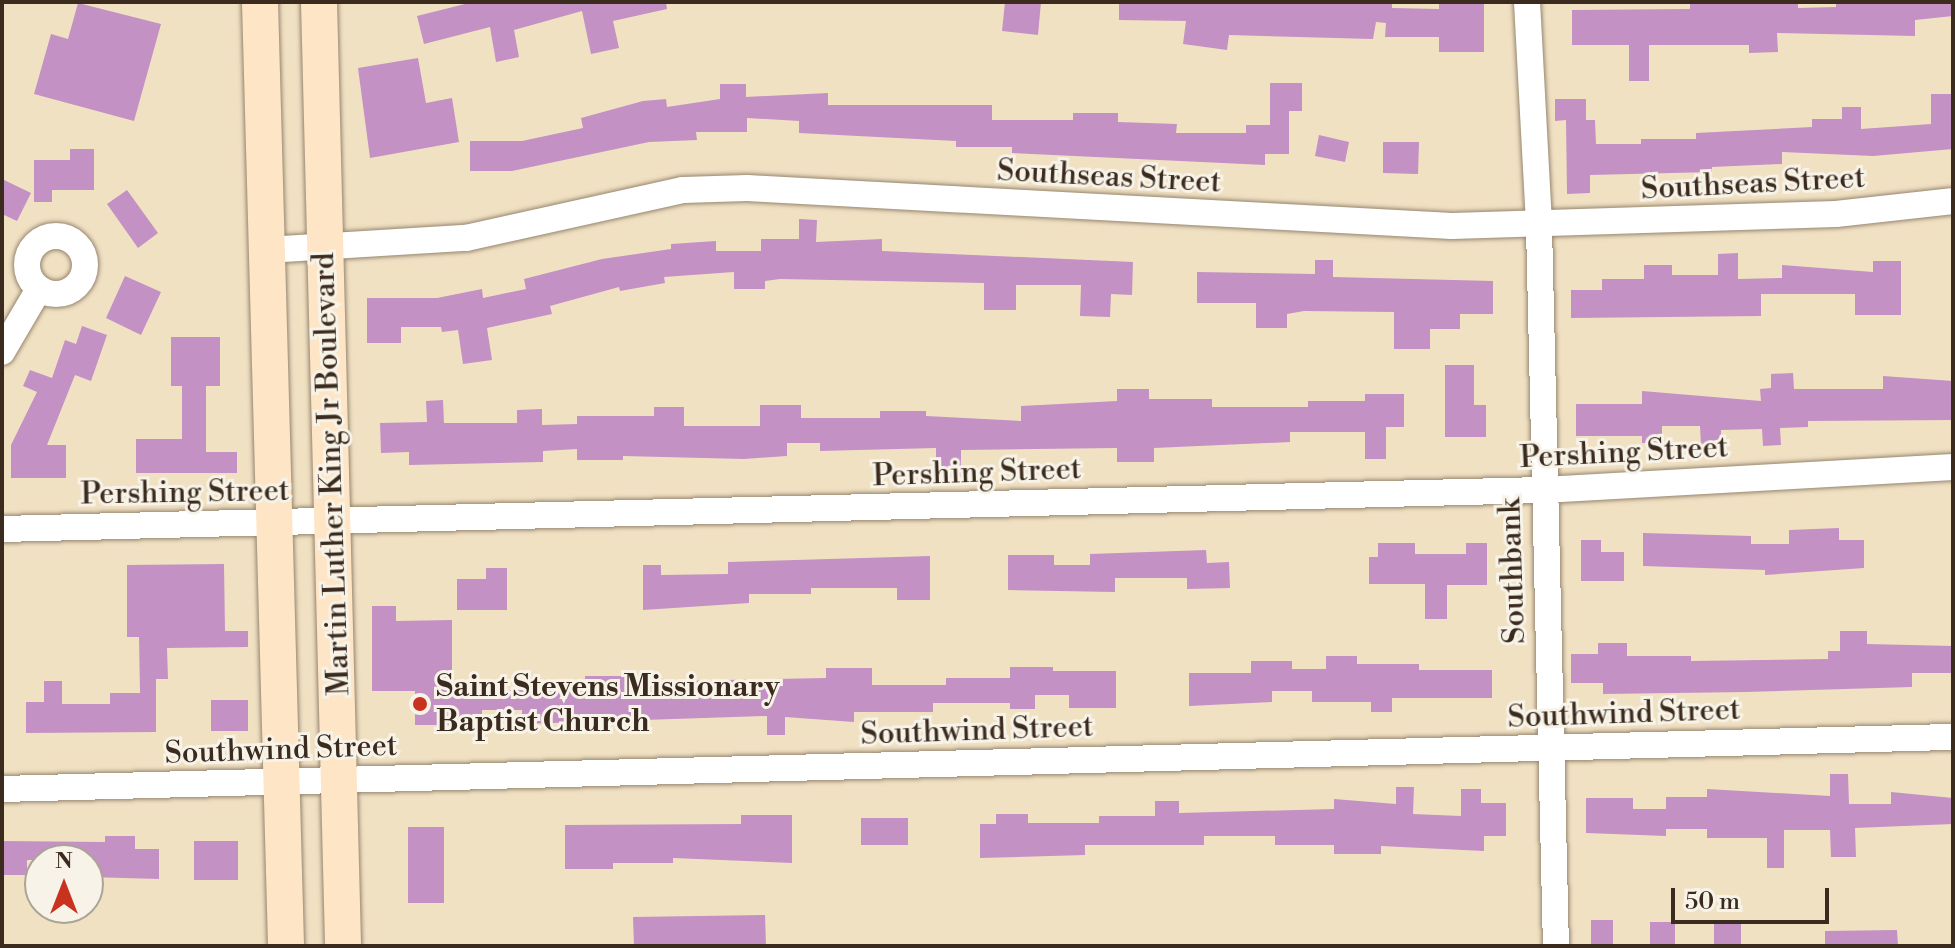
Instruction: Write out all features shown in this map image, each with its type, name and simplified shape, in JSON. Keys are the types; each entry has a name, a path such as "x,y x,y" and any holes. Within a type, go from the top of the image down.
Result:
{"main road":[{"name":"Martin Luther King Jr Boulevard","path":"260,2 284,782 286,946"},
{"name":"Martin Luther King Jr Boulevard","path":"319,2 343,946"}],"street":[{"name":"Southbank","path":"1527,2 1539,227 1556,946"},
{"name":"Southseas Street","path":"267,250 326,250 466,238 683,190 747,188 1335,222 1539,227 1836,214 1953,201"},
{"path":"2,352 39,289"},
{"name":"Pershing Street","path":"2,529 1543,490 1953,467"},
{"name":"Southwind Street","path":"2,789 1953,737"}],"building":[{"path":"473,2 666,2 667,9 613,21 619,48 591,54 582,11 514,30 519,57 496,62 490,27 424,44 417,16"},
{"path":"1005,2 1041,2 1038,35 1002,31"},
{"path":"1119,2 1392,2 1392,8 1439,9 1439,2 1484,2 1484,52 1439,52 1439,37 1385,37 1386,23 1376,22 1373,39 1229,35 1227,50 1183,44 1186,21 1119,20"},
{"path":"1690,2 1798,2 1798,8 1836,7 1836,2 1953,2 1953,16 1915,20 1915,36 1777,33 1778,52 1749,53 1749,45 1649,45 1649,81 1629,81 1629,45 1572,45 1572,10 1690,9"},
{"path":"78,3 161,24 134,121 34,94 51,34 68,39"},
{"path":"418,58 426,103 452,98 459,142 370,158 358,68"},
{"path":"1270,83 1302,83 1302,111 1289,111 1289,154 1265,154 1265,165 1012,153 1012,147 956,147 956,141 799,133 799,121 747,118 747,132 696,132 697,140 649,142 512,171 470,171 470,141 522,141 583,128 581,118 643,101 666,99 667,107 720,99 720,84 746,84 746,97 828,93 828,105 992,105 992,120 1073,120 1073,113 1118,113 1118,122 1177,124 1176,133 1246,133 1246,125 1270,125"},
{"path":"1931,94 1953,94 1953,149 1873,156 1782,152 1782,164 1712,167 1712,172 1590,175 1590,193 1567,194 1566,120 1555,121 1555,99 1586,99 1586,120 1595,120 1596,144 1641,144 1641,139 1696,139 1696,133 1812,127 1812,119 1842,119 1842,107 1861,107 1861,129 1931,124"},
{"path":"1319,135 1349,142 1345,162 1315,156"},
{"path":"1383,142 1419,142 1418,174 1383,173"},
{"path":"70,149 94,149 94,190 52,190 52,202 34,202 34,160 70,160"},
{"path":"2,179 31,193 17,221 2,214"},
{"path":"127,190 158,233 138,248 107,204"},
{"path":"799,219 817,220 816,242 882,239 882,251 1133,262 1132,295 1111,294 1110,317 1080,316 1081,285 1016,285 1016,310 984,310 984,283 780,279 765,281 765,289 734,289 734,272 664,277 665,283 620,291 619,287 550,306 552,314 487,328 492,360 463,364 458,330 442,332 441,327 401,327 401,343 367,343 367,298 437,298 482,289 483,298 526,289 524,279 602,259 671,249 671,244 716,241 716,251 761,251 761,239 799,239"},
{"path":"1738,253 1738,279 1782,278 1782,265 1873,272 1873,261 1901,261 1901,315 1855,315 1855,294 1761,294 1761,316 1571,318 1571,290 1602,290 1602,279 1644,279 1644,265 1672,265 1672,275 1718,275 1718,254"},
{"path":"1315,260 1333,260 1333,277 1493,281 1493,314 1460,314 1460,329 1430,329 1430,349 1394,349 1394,312 1304,311 1287,314 1287,328 1256,328 1256,303 1197,303 1197,272 1315,274"},
{"path":"125,276 161,292 141,335 106,318"},
{"path":"82,326 107,335 91,381 75,375 47,445 66,445 66,478 11,478 11,445 37,392 23,386 30,370 52,378 65,340 76,344"},
{"path":"171,337 220,337 220,386 206,386 206,452 237,452 237,473 136,473 136,439 182,439 182,386 171,386"},
{"path":"1445,365 1474,365 1474,405 1486,405 1486,437 1445,437"},
{"path":"1793,373 1794,389 1883,389 1883,376 1953,381 1953,420 1808,421 1808,427 1780,428 1781,445 1763,446 1762,429 1721,430 1721,444 1701,445 1700,426 1662,426 1662,443 1642,443 1642,436 1576,436 1576,404 1642,404 1642,391 1761,401 1760,389 1771,388 1771,374"},
{"path":"1117,389 1149,389 1149,399 1212,399 1212,407 1308,407 1308,401 1365,401 1365,394 1404,394 1404,427 1386,427 1386,459 1365,459 1365,432 1290,432 1290,442 1154,448 1154,462 1117,462 1117,448 961,450 961,477 936,477 936,448 820,451 820,443 787,443 787,456 744,459 623,456 623,460 577,460 577,449 543,451 543,462 409,465 409,452 381,453 380,423 427,422 426,401 443,400 444,423 517,423 517,410 542,409 542,425 577,424 577,416 654,416 654,407 684,407 684,426 760,426 760,405 801,405 801,418 880,418 880,411 926,411 926,416 1021,421 1021,406 1117,401"},
{"path":"1839,528 1839,540 1864,540 1864,568 1765,575 1765,570 1643,566 1643,533 1751,536 1751,544 1789,544 1789,530"},
{"path":"1581,540 1601,540 1601,552 1624,552 1624,581 1581,581"},
{"path":"1378,543 1415,543 1415,554 1466,554 1466,543 1487,543 1487,585 1447,585 1447,619 1425,619 1425,584 1369,584 1369,557 1378,557"},
{"path":"1206,550 1207,563 1229,562 1230,588 1187,589 1187,578 1115,578 1115,592 1008,590 1008,555 1054,555 1054,565 1090,565 1090,554"},
{"path":"930,556 930,600 897,600 897,588 811,588 811,594 749,594 749,603 643,610 643,565 661,565 661,575 728,574 728,562"},
{"path":"224,564 225,631 248,631 248,647 167,648 168,679 156,679 156,732 26,733 26,702 44,702 44,681 62,681 62,704 110,704 110,693 140,693 139,637 127,637 127,565"},
{"path":"486,568 507,568 507,610 457,610 457,579 486,579"},
{"path":"372,606 396,606 396,621 452,620 452,681 505,681 505,690 585,690 585,676 627,676 627,682 826,678 826,668 872,668 872,685 946,685 946,678 1010,678 1010,667 1053,667 1053,671 1116,671 1116,708 1069,708 1069,695 1035,695 1035,709 1010,709 1010,703 933,703 933,712 854,712 854,722 785,717 785,735 767,735 767,716 522,724 522,710 482,710 482,725 415,725 415,691 372,691"},
{"path":"1840,631 1867,631 1867,644 1953,646 1953,673 1912,673 1912,687 1746,692 1603,694 1603,683 1571,683 1571,654 1598,654 1598,643 1627,643 1627,656 1691,656 1691,661 1828,659 1828,651 1840,651"},
{"path":"1326,656 1357,656 1357,664 1419,664 1419,670 1492,670 1492,698 1392,698 1392,712 1371,712 1371,702 1312,702 1312,691 1272,691 1272,702 1189,706 1189,673 1251,673 1251,661 1292,661 1292,669 1326,669"},
{"path":"211,700 248,700 248,731 211,731"},
{"path":"1830,774 1848,774 1849,804 1891,804 1891,792 1953,798 1953,824 1855,828 1856,857 1831,857 1830,830 1784,830 1784,868 1767,868 1767,838 1707,838 1707,829 1666,829 1666,836 1586,833 1586,798 1633,798 1633,809 1666,809 1666,797 1707,797 1707,789 1830,796"},
{"path":"1396,787 1414,787 1413,814 1461,816 1461,789 1481,789 1481,803 1506,803 1506,836 1484,836 1484,851 1381,846 1381,854 1334,854 1334,845 1275,845 1275,836 1204,836 1204,845 1085,845 1085,855 980,858 980,824 996,824 996,814 1028,814 1028,823 1099,823 1099,816 1155,816 1155,801 1179,801 1179,813 1334,809 1334,799 1396,804"},
{"path":"741,815 792,815 792,863 673,858 673,863 613,863 613,869 565,869 565,825 741,824"},
{"path":"861,818 908,818 908,845 861,845"},
{"path":"408,827 444,827 444,903 408,903"},
{"path":"105,836 135,836 135,849 159,849 159,879 104,877 104,844 24,844 24,875 2,875 2,841 105,842"},
{"path":"194,841 238,841 238,880 194,880"},
{"path":"765,915 766,946 634,946 633,917"},
{"path":"1591,920 1613,920 1613,946 1591,946"},
{"path":"1714,921 1741,921 1741,946 1714,946"},
{"path":"1650,922 1675,922 1675,946 1650,946"},
{"path":"1897,930 1898,946 1825,946 1825,931"}],"place":[{"name":"Saint Stevens Missionary Baptist Church","path":"420,704"}]}
